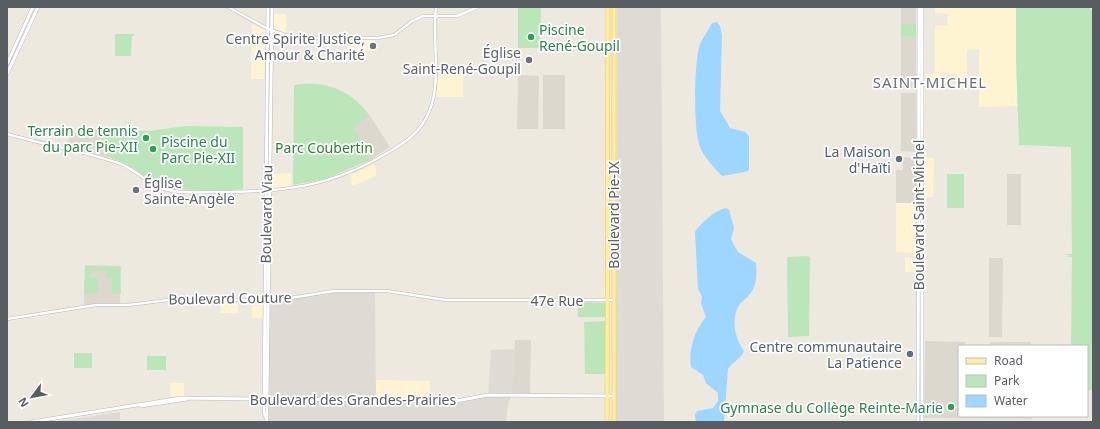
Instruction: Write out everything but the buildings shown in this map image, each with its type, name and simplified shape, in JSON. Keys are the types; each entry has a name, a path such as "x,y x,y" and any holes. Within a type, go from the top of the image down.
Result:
{"main road":[{"path":"7,64 33,7"},
{"path":"7,74 38,7"},
{"name":"Boulevard Viau","path":"268,7 270,30"},
{"name":"Boulevard Viau","path":"266,399 270,30 272,7"},
{"name":"Boulevard Pie-IX","path":"608,7 608,422"},
{"name":"Boulevard Pie-IX","path":"614,7 614,422"},
{"name":"Boulevard Saint-Michel","path":"918,422 919,7"},
{"name":"Boulevard Saint-Michel","path":"922,7 922,422"},
{"name":"Boulevard des Grandes-Prairies","path":"31,422 188,399 456,401 488,395 614,396"}],"street":[{"path":"228,7 270,30 301,37 381,38 394,35 417,18 435,15 459,15 478,7"},
{"path":"7,134 123,165 150,183 169,191 268,192 296,188 330,180 361,168 394,149 409,139 422,126 433,102 435,87 436,7"},
{"name":"Boulevard Couture","path":"7,318 91,306 128,305 163,300 284,299 325,291 390,291 436,299 501,300"},
{"name":"47e Rue","path":"501,300 613,300"},
{"name":"Boulevard Viau","path":"266,399 264,413 267,422"}],"shaded area":[{"path":"617,7 661,7 664,422 616,422"},
{"path":"901,7 916,7 916,24 901,24"},
{"path":"935,7 1016,7 1019,106 979,107 979,49 967,50 967,88 957,88 957,74 943,73 942,86 926,86 925,74 935,74 935,26 947,25 948,14 935,13"},
{"path":"273,14 286,14 286,33 273,28"},
{"path":"252,24 266,31 264,79 251,79"},
{"path":"901,36 916,37 916,88 901,88"},
{"path":"348,40 375,40 375,51 348,51"},
{"path":"463,75 463,97 436,97 438,76"},
{"path":"518,75 539,76 538,129 517,129"},
{"path":"543,75 565,75 565,129 543,129"},
{"path":"901,93 916,93 916,152 901,151"},
{"path":"370,116 390,147 370,160 350,129"},
{"path":"111,130 111,158 66,146 70,137 78,131"},
{"path":"903,157 916,158 916,203 896,203 896,170 903,170"},
{"path":"925,158 934,158 933,197 924,197 926,173"},
{"path":"374,164 376,168 376,176 352,186 351,175"},
{"path":"291,173 290,189 269,192 271,174"},
{"path":"1007,174 1021,174 1021,225 1007,225"},
{"path":"896,203 916,203 915,253 896,252"},
{"path":"905,257 916,258 916,272 905,272"},
{"path":"989,258 1002,258 1003,260 1002,337 989,337"},
{"path":"85,265 121,266 120,305 84,307"},
{"path":"375,290 376,404 431,404 432,401 444,402 488,395 491,350 514,349 513,392 508,404 506,422 267,422 268,300 334,291"},
{"path":"221,303 238,303 238,313 220,313"},
{"path":"252,303 263,303 263,318 252,318"},
{"path":"515,340 531,340 530,393 512,393"},
{"path":"925,341 965,342 965,345 958,345 958,417 1032,417 1032,419 924,418"},
{"path":"990,342 1031,342 1031,345 990,345"},
{"path":"376,380 430,381 430,397 376,397"},
{"path":"170,383 184,383 184,396 171,397"},
{"path":"120,412 120,422 53,422"}],"green space":[{"path":"518,7 541,7 540,48 518,48"},
{"path":"1016,7 1089,7 1093,12 1093,390 1088,390 1088,345 1071,345 1072,257 1063,256 1072,256 1063,254 1072,254 1071,147 1019,145"},
{"path":"901,24 916,24 916,37 901,36"},
{"path":"115,34 134,34 134,36 132,36 131,56 115,56"},
{"name":"Parc Coubertin","path":"316,84 337,89 355,100 363,107 370,116 354,127 354,130 369,154 370,160 325,179 293,185 294,85"},
{"path":"185,126 243,127 243,189 223,191 197,190 173,188 162,185 111,158 111,156 106,155 107,147 98,144 98,142 104,142 104,138 97,137 102,135 102,131 149,131"},
{"path":"947,174 964,174 964,208 947,208"},
{"path":"787,257 810,257 809,336 788,337"},
{"path":"85,266 120,267 121,294 112,294 112,279 107,277 107,271 90,271 91,278 98,278 98,293 84,294"},
{"path":"578,302 606,303 605,317 578,317"},
{"path":"606,321 606,374 585,374 584,322"},
{"path":"74,353 92,353 92,368 74,368"},
{"path":"147,356 166,356 166,370 147,370"}],"water":[{"path":"717,22 720,26 722,35 720,111 730,128 745,132 749,136 749,170 722,176 701,150 696,126 695,111 696,65 700,44 712,23"},
{"path":"726,208 729,210 734,228 731,239 738,252 756,263 756,280 754,288 740,304 735,315 734,321 736,334 744,351 728,369 724,422 696,422 695,415 697,411 713,408 718,401 718,393 706,383 703,375 691,367 690,360 693,340 706,317 701,303 702,296 698,289 695,232 709,217 717,211"}],"place":[{"name":"Piscine René-Goupil","path":"531,37"},
{"name":"Centre Spirite Justice, Amour & Charité","path":"373,46"},
{"name":"Église Saint-René-Goupil","path":"529,60"},
{"name":"Terrain de tennis du parc Pie-XII","path":"146,138"},
{"name":"Piscine du Parc Pie-XII","path":"153,149"},
{"name":"La Maison d'Haïti","path":"899,159"},
{"name":"Église Sainte-Angèle","path":"136,190"},
{"name":"Centre communautaire La Patience","path":"910,354"},
{"name":"Gymnase du Collège Reinte-Marie","path":"951,407"}],"district":[{"name":"SAINT-MICHEL","path":"930,82"}]}
